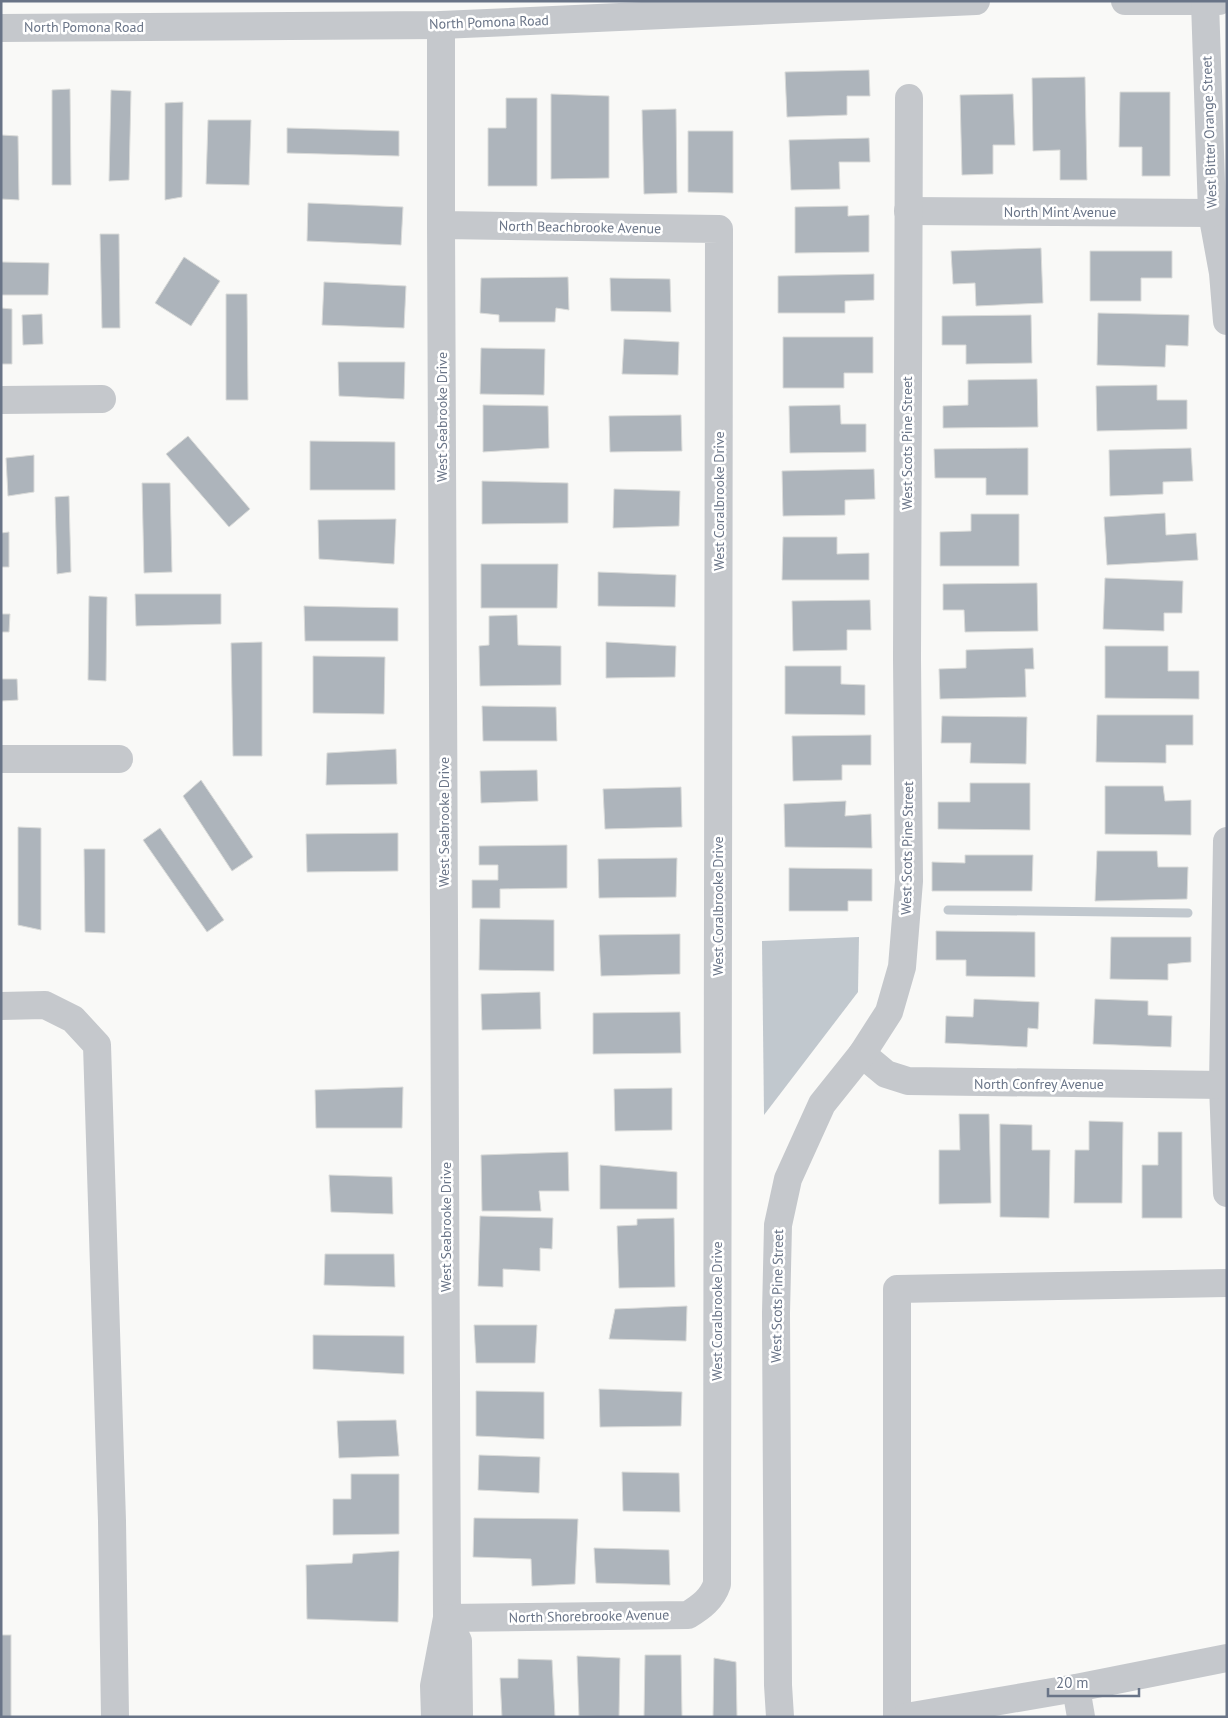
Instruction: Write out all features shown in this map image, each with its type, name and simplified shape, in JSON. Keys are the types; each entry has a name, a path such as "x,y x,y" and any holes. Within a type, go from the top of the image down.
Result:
{"street":[{"name":"North Pomona Road","path":"1,28 441,25 976,1"},
{"path":"1125,1 1212,2"},
{"name":"West Bitter Orange Street","path":"1212,2 1212,213 1223,273 1227,321"},
{"name":"West Seabrooke Drive","path":"441,25 447,1618"},
{"name":"West Scots Pine Street","path":"780,1717 776,1313 778,1225 788,1179 822,1104 862,1054 889,1012 902,967 909,881 907,659 908,98"},
{"name":"North Mint Avenue","path":"908,211 1212,213"},
{"name":"North Beachbrooke Avenue","path":"441,225 720,229"},
{"name":"West Coralbrooke Drive","path":"717,1584 720,229"},
{"path":"1,400 102,400"},
{"path":"1,759 119,758"},
{"path":"1227,841 1224,1085 1227,1193"},
{"path":"1,1006 44,1004 73,1020 97,1045 112,1521 115,1717"},
{"name":"North Confrey Avenue","path":"862,1054 886,1074 908,1082 1224,1085"},
{"path":"897,1717 897,1289 1227,1283"},
{"name":"North Shorebrooke Avenue","path":"447,1618 688,1615 702,1606 714,1594 717,1584"},
{"path":"435,1717 434,1686 447,1618"},
{"path":"447,1618 458,1641 459,1717"},
{"path":"906,1717 1076,1688 1227,1658"},
{"path":"1076,1688 1081,1717"}],"shaded area":[{"path":"859,937 858,992 764,1115 762,941"}],"building":[{"path":"869,70 870,96 847,96 847,115 787,117 785,72"},
{"path":"1085,77 1087,180 1060,180 1060,150 1033,151 1032,78"},
{"path":"70,89 71,185 52,185 52,90"},
{"path":"111,90 131,91 129,180 109,181"},
{"path":"1120,92 1170,92 1170,176 1142,176 1142,147 1119,147"},
{"path":"551,94 609,96 609,178 551,179"},
{"path":"1013,94 1015,145 993,145 993,174 962,175 960,95"},
{"path":"506,98 537,98 537,186 488,186 488,128 506,128"},
{"path":"183,102 182,197 165,200 165,103"},
{"path":"676,109 677,193 644,194 642,110"},
{"path":"208,120 251,120 249,185 206,184"},
{"path":"287,128 399,131 399,156 287,153"},
{"path":"688,131 733,131 733,193 688,192"},
{"path":"1,135 18,136 19,200 1,199"},
{"path":"869,138 870,162 839,162 840,189 791,190 789,140"},
{"path":"308,203 403,207 401,245 307,241"},
{"path":"848,206 848,216 869,215 869,252 795,253 795,207"},
{"path":"100,234 119,234 120,328 102,328"},
{"path":"1041,248 1043,303 976,306 975,283 953,284 951,251"},
{"path":"1090,251 1172,251 1172,278 1141,278 1141,301 1090,301"},
{"path":"184,257 220,281 191,326 155,303"},
{"path":"1,262 49,263 48,295 1,295"},
{"path":"874,274 874,300 845,301 845,313 778,313 778,276"},
{"path":"568,277 569,310 556,308 555,322 499,322 499,315 480,313 481,278"},
{"path":"610,278 670,279 671,312 611,311"},
{"path":"324,282 406,286 404,328 322,325"},
{"path":"226,294 247,294 248,400 226,400"},
{"path":"1,308 12,309 12,364 1,364"},
{"path":"1098,313 1189,315 1188,346 1166,345 1165,367 1097,365"},
{"path":"42,314 43,344 23,345 22,315"},
{"path":"1031,315 1032,363 966,364 966,345 942,345 942,316"},
{"path":"783,337 873,337 873,373 844,373 844,388 783,388"},
{"path":"624,339 679,342 678,375 622,374"},
{"path":"481,348 545,349 544,395 480,394"},
{"path":"338,362 405,362 404,399 339,396"},
{"path":"1037,379 1038,427 943,428 943,406 968,405 968,380"},
{"path":"1157,385 1157,400 1187,400 1187,429 1097,431 1096,386"},
{"path":"483,405 548,406 549,448 483,452"},
{"path":"840,405 841,424 866,424 866,452 790,453 789,406"},
{"path":"681,415 682,451 610,452 609,416"},
{"path":"188,436 250,509 229,527 166,454"},
{"path":"310,441 395,442 395,490 310,490"},
{"path":"1028,448 1028,495 986,495 986,478 935,478 934,449"},
{"path":"1191,448 1193,481 1163,482 1163,494 1110,496 1109,450"},
{"path":"34,455 34,492 8,496 6,458"},
{"path":"874,469 875,499 845,500 845,515 783,516 782,471"},
{"path":"482,481 568,483 568,523 482,524"},
{"path":"142,483 170,483 172,572 144,573"},
{"path":"614,489 680,491 679,526 613,528"},
{"path":"69,496 71,572 57,574 55,497"},
{"path":"1165,513 1166,535 1196,533 1198,560 1107,565 1104,517"},
{"path":"971,514 1019,514 1019,566 940,566 940,532 971,531"},
{"path":"396,519 394,564 319,559 318,520"},
{"path":"9,532 9,567 1,567 1,533"},
{"path":"783,537 837,537 837,554 869,553 869,580 782,580"},
{"path":"481,564 558,564 557,608 481,608"},
{"path":"598,572 676,575 675,607 598,606"},
{"path":"1105,578 1183,581 1182,613 1164,613 1164,631 1103,629"},
{"path":"1037,583 1038,631 965,632 964,610 943,610 943,584"},
{"path":"135,594 221,594 221,624 136,626"},
{"path":"89,596 107,597 106,681 88,680"},
{"path":"870,600 871,630 847,630 847,650 793,651 792,601"},
{"path":"304,606 398,608 398,641 305,641"},
{"path":"1,614 10,614 9,632 1,632"},
{"path":"517,615 518,645 561,646 561,685 480,686 479,646 489,645 489,616"},
{"path":"262,642 262,756 233,756 231,643"},
{"path":"606,642 676,646 675,677 606,678"},
{"path":"1105,646 1168,646 1168,671 1199,671 1199,699 1105,698"},
{"path":"1033,648 1034,669 1025,669 1026,697 940,699 939,669 966,668 966,650"},
{"path":"313,656 385,657 384,714 313,713"},
{"path":"785,666 841,666 841,684 865,685 865,715 785,714"},
{"path":"1,679 17,679 18,700 1,701"},
{"path":"482,706 556,707 557,741 483,741"},
{"path":"1097,715 1193,715 1193,745 1166,745 1166,763 1096,762"},
{"path":"942,716 1027,717 1026,764 970,763 971,743 941,743"},
{"path":"871,735 871,765 842,765 842,780 793,781 792,736"},
{"path":"396,749 397,784 326,785 327,753"},
{"path":"537,770 538,801 481,803 480,771"},
{"path":"201,780 253,857 232,871 183,796"},
{"path":"970,783 1030,783 1030,830 938,829 938,802 970,802"},
{"path":"1105,786 1163,786 1165,801 1191,800 1191,835 1105,834"},
{"path":"681,787 682,827 605,829 603,789"},
{"path":"846,801 845,816 871,814 872,848 785,847 784,804"},
{"path":"18,827 41,828 41,930 18,925"},
{"path":"160,828 224,920 207,932 143,840"},
{"path":"398,833 398,871 307,872 306,834"},
{"path":"567,845 567,888 500,889 500,908 472,908 472,880 498,880 498,865 479,865 479,846"},
{"path":"84,849 105,849 105,933 85,932"},
{"path":"1097,851 1157,851 1158,867 1188,867 1187,899 1095,901"},
{"path":"965,855 1033,855 1032,891 932,891 932,862 965,863"},
{"path":"677,858 676,897 599,898 598,859"},
{"path":"789,868 872,869 872,901 848,901 848,911 789,911"},
{"path":"480,919 554,920 554,971 479,970"},
{"path":"936,931 1035,932 1035,977 966,976 966,960 936,960"},
{"path":"680,934 680,974 601,976 599,935"},
{"path":"1111,937 1191,937 1191,962 1168,964 1168,980 1110,979"},
{"path":"540,992 541,1029 482,1030 481,994"},
{"path":"974,999 1039,1002 1038,1029 1028,1028 1027,1047 945,1043 946,1016 973,1017"},
{"path":"1095,999 1148,1001 1148,1015 1172,1016 1171,1047 1093,1044"},
{"path":"680,1012 681,1053 593,1054 593,1013"},
{"path":"403,1087 402,1128 316,1128 315,1090"},
{"path":"672,1088 672,1130 615,1131 614,1089"},
{"path":"959,1114 989,1114 991,1203 939,1204 939,1150 960,1150"},
{"path":"1089,1121 1123,1122 1122,1203 1074,1203 1075,1150 1089,1150"},
{"path":"1000,1124 1032,1125 1032,1150 1050,1150 1049,1218 1000,1217"},
{"path":"1158,1132 1182,1132 1182,1218 1142,1218 1142,1165 1158,1165"},
{"path":"568,1152 569,1191 539,1191 541,1211 482,1211 481,1155"},
{"path":"600,1165 677,1172 677,1209 600,1209"},
{"path":"329,1175 392,1177 393,1214 331,1212"},
{"path":"480,1216 553,1218 552,1249 540,1248 540,1271 503,1269 503,1287 478,1286"},
{"path":"674,1218 675,1287 619,1288 617,1226 637,1225 637,1219"},
{"path":"325,1254 394,1254 395,1287 324,1285"},
{"path":"687,1306 686,1341 609,1339 615,1309"},
{"path":"474,1325 537,1325 535,1363 476,1363"},
{"path":"313,1335 404,1336 404,1374 313,1369"},
{"path":"599,1389 682,1392 681,1426 600,1427"},
{"path":"476,1391 544,1392 544,1439 476,1436"},
{"path":"396,1420 399,1456 339,1458 337,1421"},
{"path":"479,1455 540,1457 539,1493 478,1490"},
{"path":"622,1472 679,1473 680,1512 623,1511"},
{"path":"351,1474 399,1474 399,1534 333,1535 333,1499 351,1499"},
{"path":"474,1518 578,1519 575,1584 532,1586 531,1559 473,1557"},
{"path":"594,1548 669,1550 670,1585 596,1583"},
{"path":"399,1551 398,1622 307,1619 306,1565 352,1563 353,1554"},
{"path":"1,1635 11,1635 11,1717 1,1717"},
{"path":"645,1655 681,1655 682,1717 644,1717"},
{"path":"577,1656 620,1658 619,1717 579,1716"},
{"path":"714,1658 736,1662 737,1717 713,1717"},
{"path":"518,1659 552,1660 555,1717 502,1717 500,1678 518,1678"}],"waterway":[{"path":"948,910 1188,913"}]}
